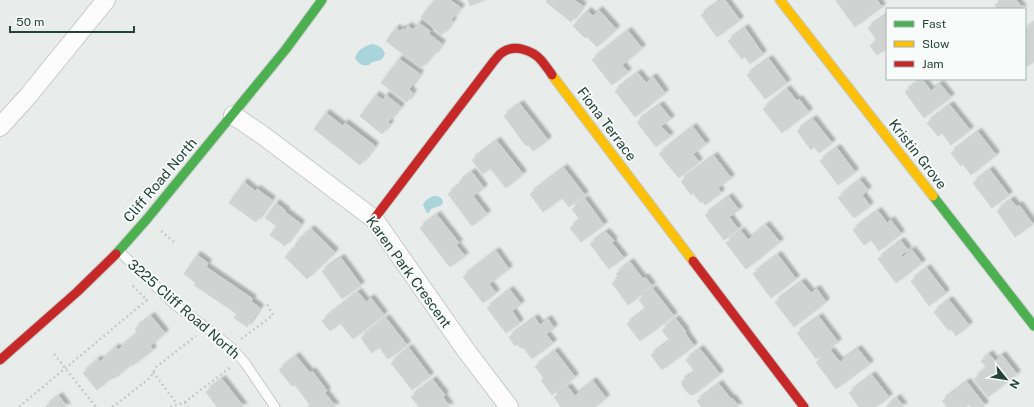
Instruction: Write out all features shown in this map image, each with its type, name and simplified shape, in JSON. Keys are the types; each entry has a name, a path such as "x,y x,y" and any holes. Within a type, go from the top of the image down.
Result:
{"street":[{"path":"0,127 28,96 106,0"},
{"name":"Cliff Road North","path":"0,360 77,292 119,251 233,115 286,49 322,0"},
{"name":"Kristin Grove","path":"780,0 1034,326"},
{"name":"Fiona Terrace","path":"374,219 494,61 505,51 516,48 529,51 540,59 804,407"},
{"name":"Karen Park Crescent","path":"233,115 261,134 374,219 465,349 508,407"}],"lane":[{"name":"3225 Cliff Road North","path":"119,251 174,304 232,348 245,363 275,407"}],"path":[{"path":"19,407 147,300 132,285"},
{"path":"239,341 273,315 267,304"},
{"path":"112,407 150,377 156,367 198,334"},
{"path":"54,354 96,407"},
{"path":"170,407 184,402 232,366"},
{"path":"153,372 177,404"},
{"path":"184,402 188,407"}],"water":[{"path":"373,44 380,47 384,51 385,53 383,58 368,65 360,64 355,58 358,52 364,47"},
{"path":"433,196 440,197 443,203 427,213 423,205 426,200"}],"building":[{"path":"435,0 450,0 461,8 451,20 453,21 442,35 421,17"},
{"path":"468,0 485,0 470,6"},
{"path":"547,0 574,0 583,6 571,22 546,2"},
{"path":"722,0 725,0 740,20 717,37 701,15"},
{"path":"877,0 882,7 855,27 836,1"},
{"path":"1002,0 1016,0 1022,8 997,8 995,5"},
{"path":"599,10 616,29 597,47 573,26 588,11 593,16"},
{"path":"885,16 886,18 886,49 877,55 870,46 877,40 868,28"},
{"path":"419,23 430,31 429,34 442,44 421,68 386,41 396,28 400,31 402,29 404,30 408,26 413,30"},
{"path":"1034,23 1034,61 1026,67 1026,29"},
{"path":"745,28 763,54 750,64 745,57 742,59 728,41"},
{"path":"628,31 642,48 622,65 628,72 612,85 592,60"},
{"path":"399,59 420,74 409,89 413,93 407,102 381,83"},
{"path":"769,59 787,83 765,99 747,75"},
{"path":"638,73 646,83 653,77 665,93 635,117 615,91"},
{"path":"923,80 931,91 940,84 951,97 924,118 905,92"},
{"path":"787,89 797,101 799,99 809,112 782,133 763,109"},
{"path":"376,95 383,100 386,95 401,107 388,122 390,124 382,134 360,116"},
{"path":"520,104 548,140 533,151 528,145 526,146 504,116"},
{"path":"660,105 671,119 661,126 670,136 656,147 637,122"},
{"path":"950,105 970,130 951,145 942,133 938,136 927,123"},
{"path":"326,113 343,126 345,123 375,146 360,165 314,129"},
{"path":"813,119 832,143 819,153 814,147 811,150 797,131"},
{"path":"693,127 706,144 693,154 699,162 679,178 659,154"},
{"path":"978,132 996,155 971,175 963,164 961,166 951,153"},
{"path":"497,141 523,174 506,188 490,168 483,174 472,160"},
{"path":"837,148 855,172 838,185 820,161"},
{"path":"714,156 731,178 718,188 721,193 705,205 702,201 701,203 693,193 691,195 681,181"},
{"path":"564,168 585,195 569,207 562,198 543,212 530,194"},
{"path":"990,170 1009,195 992,208 973,183"},
{"path":"472,172 484,188 473,196 487,214 472,226 448,194 461,184 459,182"},
{"path":"860,180 868,190 862,195 870,206 854,218 838,198"},
{"path":"244,182 255,191 257,189 272,200 256,222 229,203"},
{"path":"729,197 739,210 729,217 738,229 724,240 705,215"},
{"path":"585,199 604,225 581,242 570,228 580,220 572,209"},
{"path":"1011,200 1017,207 1019,205 1033,224 1015,237 997,211"},
{"path":"276,203 301,224 285,246 270,235 277,226 265,218"},
{"path":"878,211 887,223 891,220 901,234 879,251 871,240 864,245 853,230"},
{"path":"437,215 459,243 456,245 465,256 450,267 420,228"},
{"path":"766,225 780,242 746,269 726,243 741,231 748,240"},
{"path":"311,229 335,252 307,279 285,257 297,246 295,244"},
{"path":"606,232 614,241 612,243 624,258 609,269 590,244"},
{"path":"901,241 908,250 901,255 903,257 912,250 922,263 896,283 878,259"},
{"path":"496,251 509,269 489,284 496,293 483,303 463,277"},
{"path":"197,255 208,263 206,267 253,299 251,301 260,308 247,327 234,318 237,314 194,285 196,283 184,274"},
{"path":"778,255 796,279 771,298 753,274"},
{"path":"341,258 361,285 342,299 322,271"},
{"path":"630,262 643,279 645,277 652,286 628,305 612,283 619,278 616,274"},
{"path":"927,268 946,293 929,306 911,281"},
{"path":"802,282 811,293 817,289 826,302 794,327 775,302"},
{"path":"653,289 674,316 640,341 627,324 646,309 639,300"},
{"path":"510,290 521,304 512,311 520,323 506,333 487,308"},
{"path":"358,292 366,302 371,298 384,315 353,339 340,323 330,331 322,321"},
{"path":"949,300 969,325 956,336 951,329 949,331 934,312"},
{"path":"151,316 165,333 150,346 153,350 132,366 131,364 114,379 112,377 97,390 83,373 98,359 100,362 116,347 118,350 138,333 135,329"},
{"path":"819,317 838,342 816,359 797,333"},
{"path":"386,318 407,345 388,359 379,347 372,353 361,338"},
{"path":"535,318 540,325 548,319 554,328 546,334 553,343 532,359 523,347 520,348 517,344 515,346 509,337"},
{"path":"676,319 694,346 662,370 651,355 670,341 662,330"},
{"path":"409,348 430,376 412,390 391,363"},
{"path":"700,349 720,374 693,395 689,394 682,386 682,381 695,372 686,360"},
{"path":"858,349 870,364 836,389 816,362 831,351 840,362"},
{"path":"555,351 575,377 552,395 541,380 544,378 535,367"},
{"path":"989,354 995,361 1002,355 1017,374 988,397 974,379 987,368 981,361"},
{"path":"296,356 310,373 312,371 327,391 325,393 336,407 307,407 310,405 295,385 292,386 279,370"},
{"path":"872,375 889,397 876,407 859,407 849,393"},
{"path":"222,379 244,407 217,407 206,392"},
{"path":"433,380 445,395 443,397 450,407 419,407 411,397"},
{"path":"593,381 606,398 595,407 561,407 554,397 568,387 575,396"},
{"path":"967,382 985,405 983,407 971,407 969,404 966,407 947,407 942,401"},
{"path":"719,384 739,407 702,407 697,401"},
{"path":"59,396 67,407 45,407"},
{"path":"897,398 904,407 886,407"}],"traffic: fast":[{"path":"116,254 147,219 286,49 322,0"},
{"path":"933,196 1034,326"}],"traffic: slow":[{"path":"780,0 933,196"},
{"path":"552,75 693,261"}],"traffic: jam":[{"path":"374,219 500,54 512,48 523,49 533,53 541,60 552,75"},
{"path":"0,360 77,292 116,254"},
{"path":"693,261 804,407"}]}
